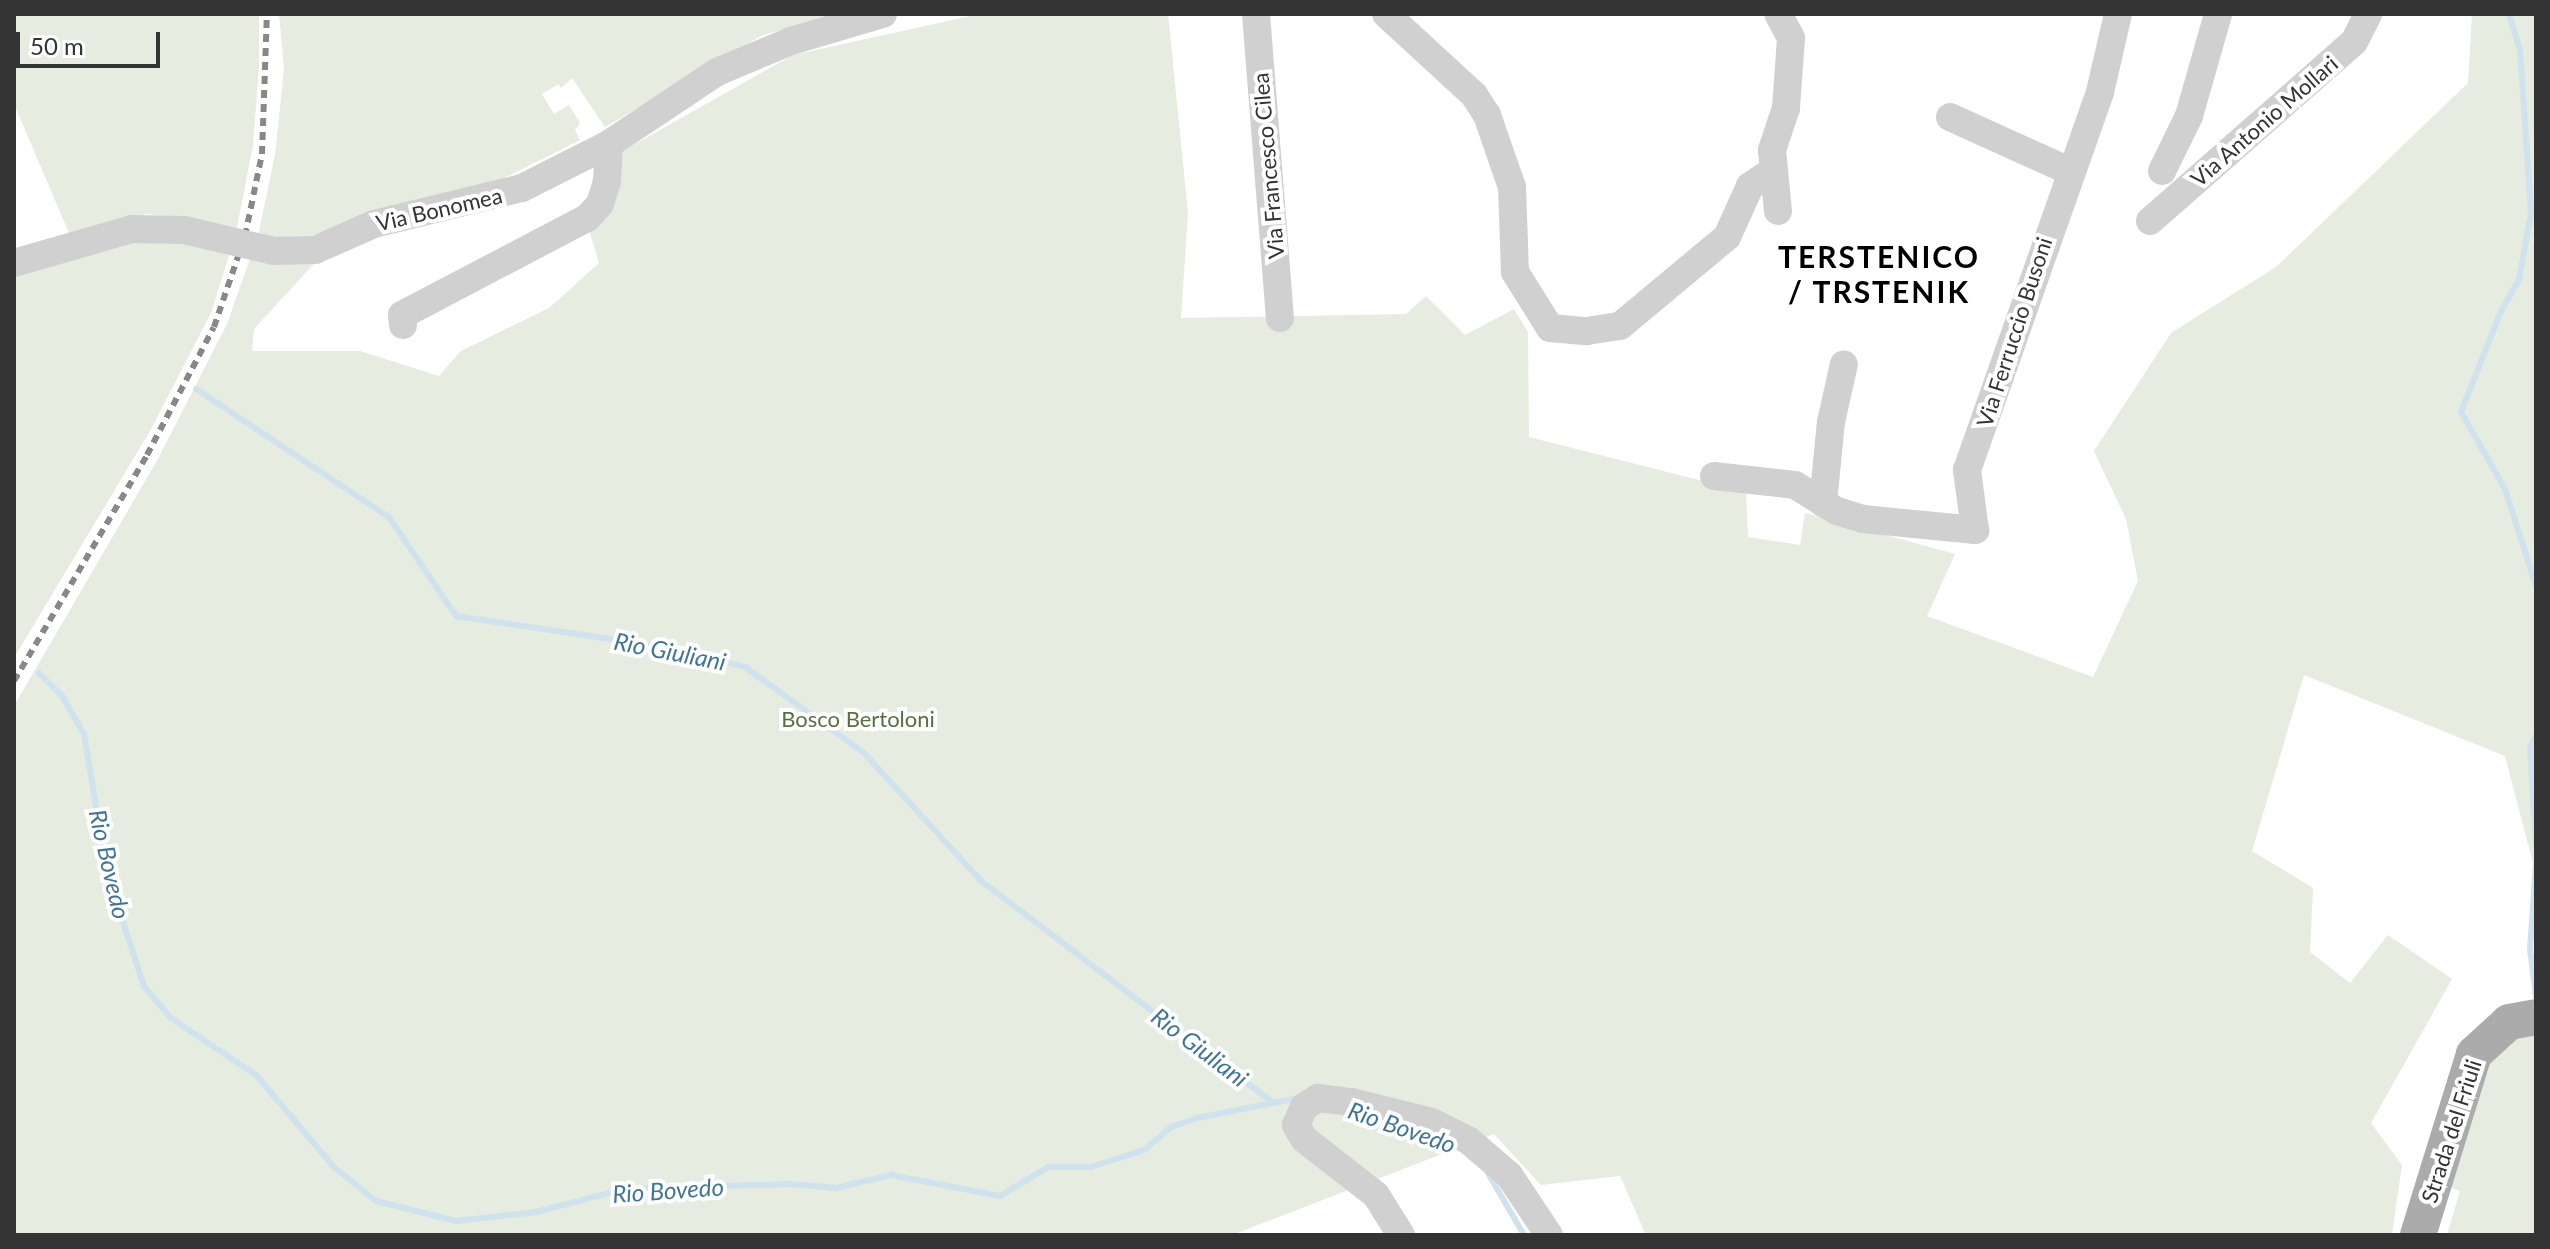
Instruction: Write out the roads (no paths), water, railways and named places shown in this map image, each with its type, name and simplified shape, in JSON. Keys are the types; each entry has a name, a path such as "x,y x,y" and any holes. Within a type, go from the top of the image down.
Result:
{"main road":[{"name":"Strada del Friuli","path":"2418,1235 2474,1054 2509,1022 2536,1017"}],"street":[{"name":"Via Bonomea","path":"14,263 132,229 184,230 274,251 315,250 374,224 494,197 609,144 717,72 791,41 883,14"},
{"name":"Via Francesco Cilea","path":"1256,14 1280,318"},
{"path":"1386,14 1474,95 1487,115 1512,187 1515,272 1550,328 1577,332 1620,326 1727,237 1750,186 1771,172"},
{"path":"1778,14 1791,38 1790,84 1772,150 1771,172 1778,211"},
{"name":"Via Ferruccio Busoni","path":"1714,476 1795,485 1823,503 1863,519 1975,530 1967,470 2002,382 2069,171 2100,92 2118,14"},
{"path":"2162,171 2189,116 2218,14"},
{"name":"Via Antonio Mollari","path":"2150,221 2354,42 2368,14"},
{"path":"1950,117 2069,171"},
{"path":"403,325 402,315 587,218 600,204 607,181 609,144"},
{"path":"1823,503 1831,422 1844,364"},
{"path":"1401,1235 1376,1195 1304,1139 1296,1125 1304,1107 1318,1098 1352,1102 1432,1122 1468,1140 1509,1175 1549,1235"}],"waterway":[{"path":"2509,14 2520,50 2531,213 2519,280 2501,311 2461,412 2505,489 2536,586"},
{"name":"Rio Giuliani","path":"196,389 389,517 456,616 669,648 745,667 863,752 981,881 1271,1101"},
{"name":"Rio Bovedo","path":"39,673 62,696 84,734 107,873 144,986 171,1018 256,1075 334,1167 376,1201 456,1221 536,1212 624,1189 790,1184 836,1188 891,1175 1000,1196 1048,1167 1091,1167 1144,1150 1171,1127 1197,1118 1298,1098"},
{"path":"2536,735 2530,748 2536,847"},
{"path":"2536,864 2530,949 2536,997"},
{"name":"Rio Bovedo","path":"1398,1127 1437,1139"},
{"name":"Rio Bovedo","path":"1488,1173 1524,1235"}],"railway":[{"path":"14,681 147,455 214,327 245,236 262,154 267,14"}],"district":[{"name":"TERSTENICO / TRSTENIK","path":"1879,273"}],"park label":[{"name":"Bosco Bertoloni","path":"858,719"}]}
